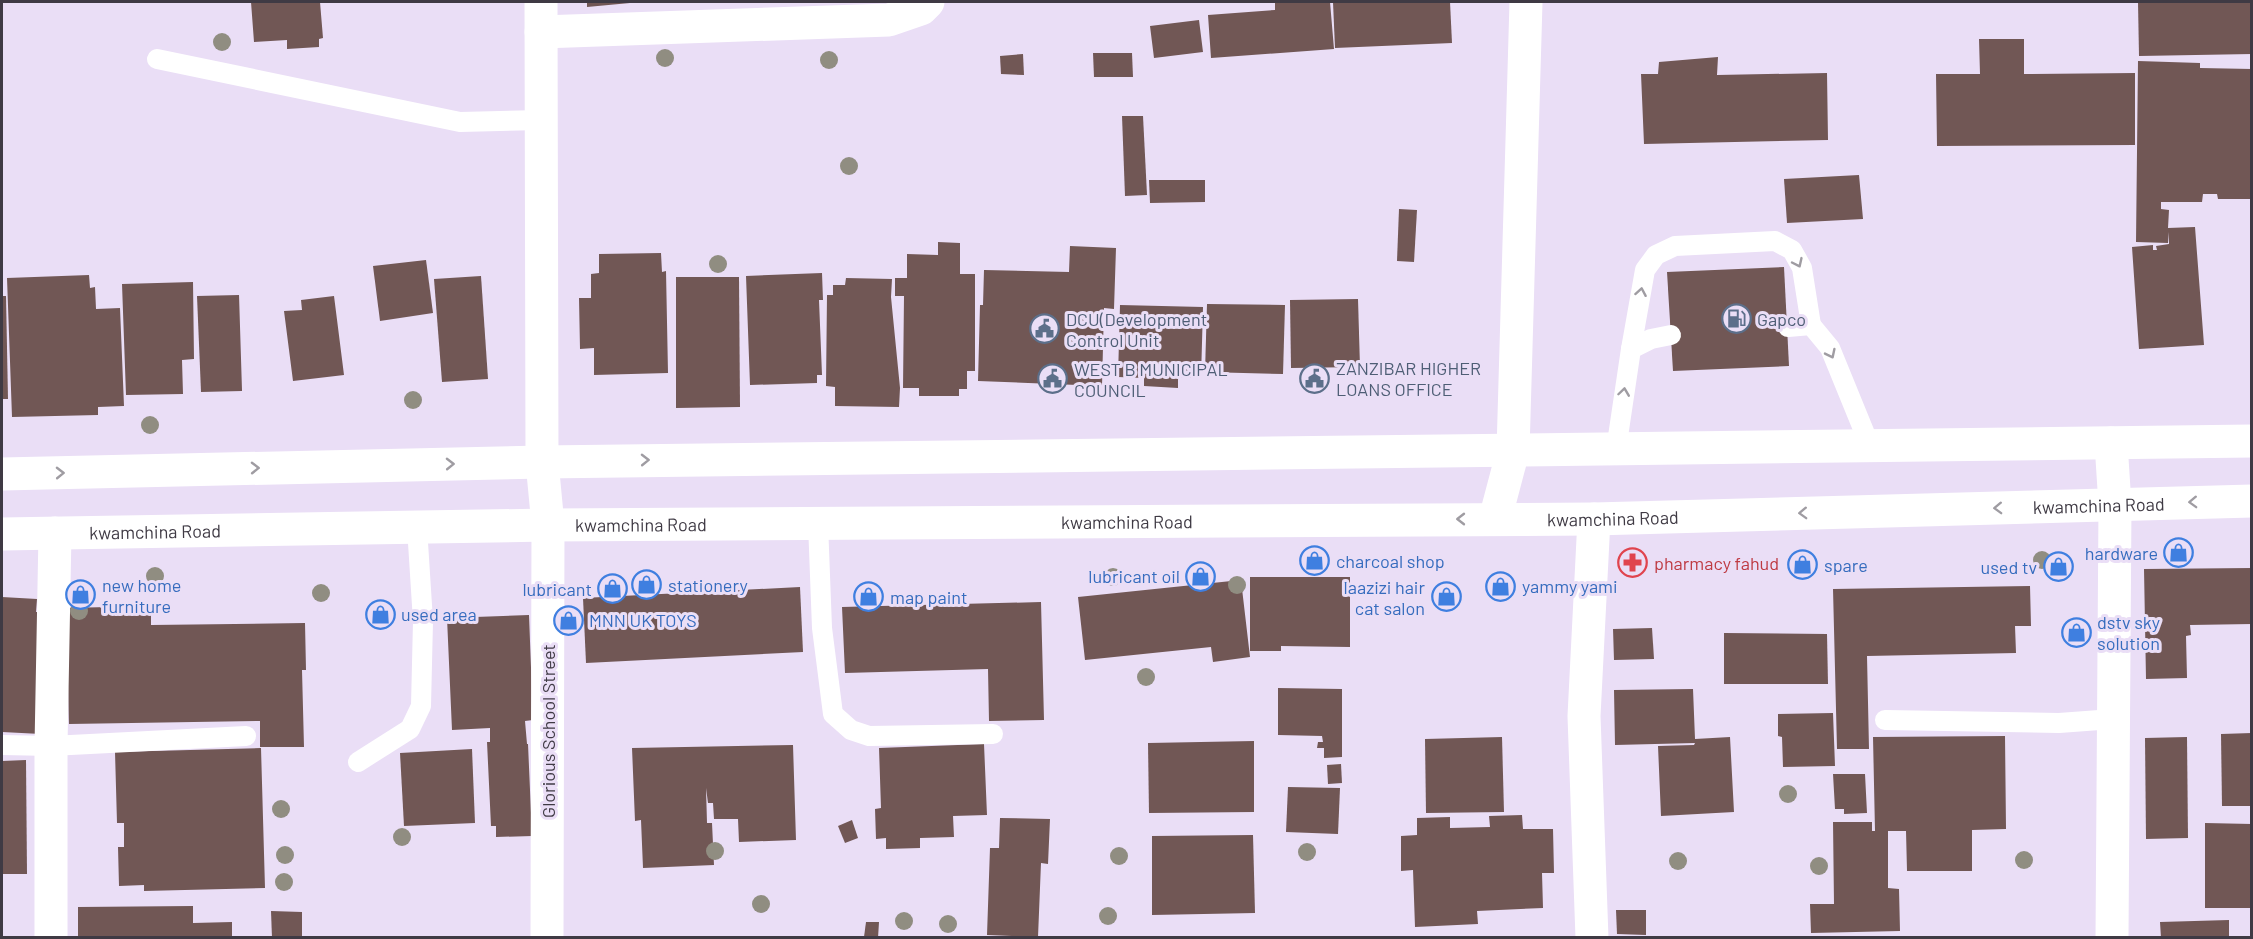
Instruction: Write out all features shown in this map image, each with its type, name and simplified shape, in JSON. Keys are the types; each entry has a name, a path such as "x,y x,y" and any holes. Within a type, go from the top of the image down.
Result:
{"main road":[{"path":"541,17 889,21 921,9 928,2"},
{"path":"1496,519 1513,451 1526,2"},
{"name":"Glorious School Street","path":"541,17 542,462 548,525 547,938"},
{"path":"2,474 542,462 2252,441"},
{"path":"2111,443 2115,505 2112,938"},
{"name":"kwamchina Road","path":"2,534 548,525 1594,519 2252,501"},
{"path":"1592,938 1584,716 1594,519"},
{"path":"51,938 51,746 55,533"}],"lane":[{"path":"157,59 460,122 542,120"},
{"path":"1616,450 1645,270 1656,255 1675,246 1775,241 1792,250 1802,268 1811,325 1830,348 1870,446"},
{"path":"1788,327 1811,325"},
{"path":"1631,349 1651,339 1671,335"},
{"path":"818,523 822,628 834,714 851,730 869,736 993,734"},
{"path":"358,762 410,729 421,706 423,621 417,527"},
{"path":"1885,720 2059,723 2113,719"},
{"path":"2,745 51,746 246,736"}],"building":[{"path":"251,2 320,2 323,38 319,39 319,47 287,49 287,40 254,42"},
{"path":"587,2 630,2 630,3 587,7"},
{"path":"1275,2 1330,2 1334,49 1211,58 1208,15 1275,10"},
{"path":"1333,2 1450,2 1452,43 1335,48"},
{"path":"2138,2 2252,2 2252,54 2139,56"},
{"path":"1199,20 1203,52 1154,58 1150,26"},
{"path":"1979,39 2024,39 2024,74 2135,73 2135,145 1937,146 1936,74 1980,74"},
{"path":"1093,53 1132,53 1133,77 1094,77"},
{"path":"1023,54 1024,75 1001,74 1000,56"},
{"path":"1718,57 1717,75 1827,73 1828,140 1644,144 1641,74 1658,74 1659,62"},
{"path":"2138,61 2200,63 2200,68 2252,69 2252,199 2218,199 2217,194 2203,194 2202,202 2161,202 2161,209 2169,210 2168,228 2195,227 2204,345 2139,349 2132,247 2153,245 2153,250 2157,250 2156,246 2169,244 2169,232 2168,243 2136,242"},
{"path":"1122,116 1143,116 1147,195 1125,196"},
{"path":"1859,175 1863,219 1787,223 1784,179"},
{"path":"1149,180 1205,180 1205,202 1150,203"},
{"path":"1399,209 1417,210 1414,262 1397,261"},
{"path":"938,242 960,243 960,274 975,274 975,371 967,371 967,389 959,389 959,396 919,396 919,388 903,388 904,296 895,296 895,278 907,278 907,254 938,255"},
{"path":"1070,246 1116,248 1114,309 1104,308 1102,386 978,381 980,305 983,305 984,270 1069,272"},
{"path":"661,253 662,272 666,271 668,373 594,375 594,348 580,349 579,298 591,298 591,274 599,273 599,254"},
{"path":"426,260 433,313 380,321 373,266"},
{"path":"1784,267 1789,366 1673,371 1667,272"},
{"path":"822,273 823,300 819,300 822,375 817,375 817,383 750,385 746,276"},
{"path":"89,275 90,288 95,287 96,309 120,308 124,406 98,407 98,415 12,417 7,278"},
{"path":"481,276 488,379 442,382 434,279"},
{"path":"676,277 739,277 740,407 676,408"},
{"path":"846,278 892,279 891,297 900,388 899,407 835,406 835,387 826,386 827,295 833,295 833,285 845,285"},
{"path":"193,282 194,359 182,360 183,394 126,395 122,284"},
{"path":"239,295 242,391 201,392 197,296"},
{"path":"2,296 6,296 8,399 2,399"},
{"path":"334,296 344,375 293,381 284,311 302,310 301,300"},
{"path":"1358,299 1360,367 1291,368 1290,300"},
{"path":"1207,304 1285,305 1283,374 1205,372"},
{"path":"1120,305 1203,307 1201,378 1178,377 1178,388 1144,386 1144,378 1118,377"},
{"path":"2252,568 2252,624 2190,625 2191,635 2186,636 2187,678 2146,679 2144,569"},
{"path":"1250,577 1350,577 1350,647 1281,646 1281,651 1250,651"},
{"path":"1241,580 1250,657 1213,662 1211,647 1085,660 1078,597"},
{"path":"2030,586 2031,626 2015,626 2016,653 1867,656 1869,749 1837,749 1833,589"},
{"path":"800,587 803,652 586,663 583,598"},
{"path":"2,597 37,599 36,612 45,612 41,734 2,732"},
{"path":"1041,602 1044,720 989,721 988,669 845,673 842,607"},
{"path":"151,606 151,625 305,623 306,670 302,670 304,747 260,747 260,721 69,724 66,608"},
{"path":"529,615 533,720 525,721 532,836 496,837 496,826 491,826 487,742 490,742 490,728 452,730 447,618"},
{"path":"1652,628 1654,659 1614,660 1613,629"},
{"path":"1724,633 1827,634 1828,684 1724,684"},
{"path":"1278,688 1342,689 1342,757 1324,758 1324,748 1317,748 1318,742 1323,742 1322,736 1278,735"},
{"path":"1693,689 1695,739 1730,737 1734,812 1661,816 1658,746 1694,745 1695,743 1615,745 1614,690"},
{"path":"1833,713 1835,766 1783,767 1782,737 1778,736 1778,714"},
{"path":"2252,733 2252,806 2222,806 2221,734"},
{"path":"2005,736 2006,829 1972,830 1972,871 1907,871 1906,831 1888,831 1888,888 1899,889 1900,931 1811,933 1810,904 1834,904 1833,822 1872,822 1872,831 1875,831 1873,737"},
{"path":"1502,737 1504,812 1426,813 1425,739"},
{"path":"2187,737 2188,838 2146,839 2145,738"},
{"path":"1254,741 1254,812 1149,813 1148,743"},
{"path":"984,744 987,815 953,816 954,837 920,838 920,848 886,849 886,838 876,839 875,809 881,808 879,748"},
{"path":"793,745 796,840 739,842 738,819 714,819 713,803 708,803 706,788 707,823 712,823 714,865 643,868 641,820 635,821 632,748"},
{"path":"261,748 265,888 144,891 144,885 119,886 118,847 124,847 124,823 117,823 115,752"},
{"path":"472,749 475,823 404,826 400,753"},
{"path":"26,760 27,874 2,874 2,761"},
{"path":"1341,764 1342,783 1328,784 1327,765"},
{"path":"1833,774 1865,774 1867,813 1844,814 1844,809 1835,809"},
{"path":"1288,787 1340,788 1338,834 1286,832"},
{"path":"1522,815 1523,829 1553,829 1554,873 1542,873 1543,908 1477,911 1478,924 1415,927 1413,870 1401,871 1401,836 1417,835 1417,818 1450,817 1450,828 1490,827 1489,816"},
{"path":"1000,818 1050,819 1048,864 1041,863 1038,937 987,935 990,848 999,848"},
{"path":"852,820 858,838 845,843 838,826"},
{"path":"2205,823 2252,824 2252,908 2205,908"},
{"path":"1253,835 1255,913 1152,915 1152,836"},
{"path":"193,906 193,923 232,922 232,938 78,938 78,907"},
{"path":"1616,910 1646,910 1646,935 1617,934"},
{"path":"271,911 302,912 302,938 272,938"},
{"path":"2229,920 2229,938 2161,938 2160,922"},
{"path":"866,922 879,922 878,938 864,937"}],"place":[{"name":"Gapco","path":"1736,319"},
{"name":"DCU(Development Control Unit","path":"1045,329"},
{"name":"ZANZIBAR HIGHER LOANS OFFICE","path":"1315,378"},
{"name":"WEST B MUNICIPAL COUNCIL","path":"1053,379"},
{"name":"hardware","path":"2179,553"},
{"name":"charcoal shop","path":"1315,561"},
{"name":"pharmacy fahud","path":"1633,563"},
{"name":"spare","path":"1803,565"},
{"name":"used tv","path":"2058,567"},
{"name":"lubricant oil","path":"1201,576"},
{"name":"stationery","path":"647,585"},
{"name":"yammy yami","path":"1501,586"},
{"name":"lubricant","path":"613,589"},
{"name":"new home furniture","path":"81,595"},
{"name":"map paint","path":"869,597"},
{"name":"laazizi hair cat salon","path":"1446,597"},
{"name":"used area","path":"380,614"},
{"name":"MNN UK TOYS","path":"568,620"},
{"name":"dstv sky solution","path":"2076,632"}]}
